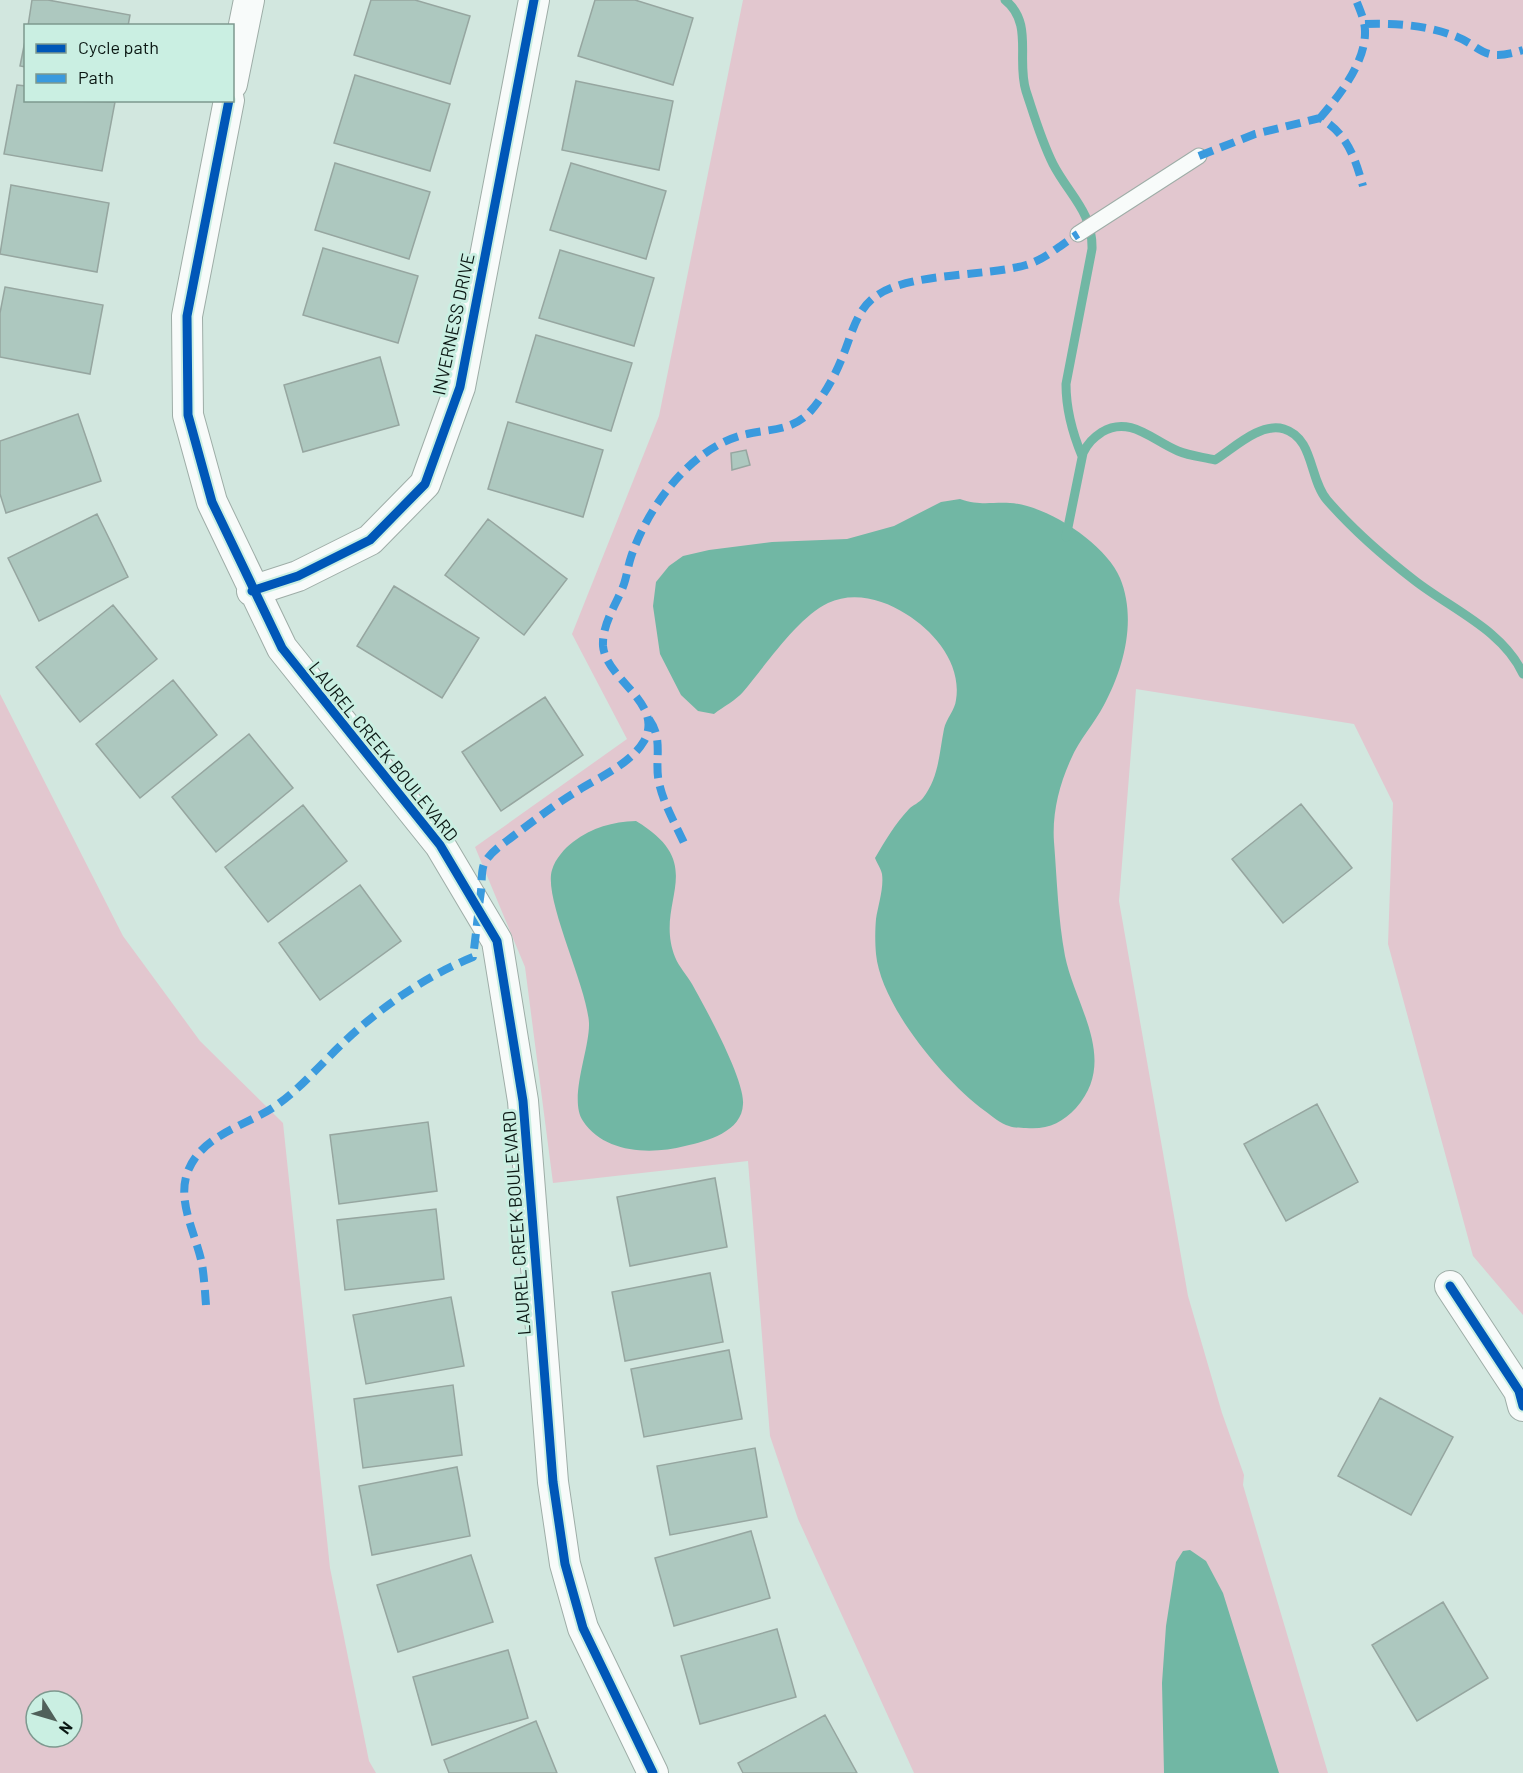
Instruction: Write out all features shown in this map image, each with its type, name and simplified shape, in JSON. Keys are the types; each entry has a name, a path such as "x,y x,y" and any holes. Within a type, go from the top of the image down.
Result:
{"street":[{"path":"234,74 249,0"},
{"name":"INVERNESS DRIVE","path":"252,591 298,576 370,540 425,484 460,387 534,0"},
{"name":"LAUREL CREEK BOULEVARD","path":"229,102 187,316 188,415 212,502 252,591 282,648 440,845 497,941 523,1101 553,1482 565,1564 583,1628 653,1773"},
{"path":"1450,1286 1519,1391 1523,1406"}],"lane":[{"path":"1078,234 1199,156"}],"shaded area":[{"path":"743,0 1523,0 1523,1315 1473,1256 1388,944 1393,803 1354,724 1136,689 1119,901 1188,1296 1222,1413 1244,1475 1243,1485 1328,1773 914,1773 798,1519 770,1436 748,1161 553,1183 525,967 475,847 627,739 572,634 659,416"},
{"path":"960,499 980,503 1025,505 1074,528 1102,552 1113,565 1125,594 1128,626 1117,675 1104,705 1071,759 1060,789 1054,821 1059,914 1065,956 1090,1033 1094,1052 1094,1071 1088,1090 1076,1108 1060,1121 1041,1128 1015,1128 1003,1124 951,1081 917,1041 902,1019 880,974 875,936 882,879 875,858 899,821 928,790 938,765 945,725 955,704 957,687 955,674 950,661 936,639 916,621 888,604 858,597 838,599 805,619 782,643 743,692 714,714 698,711 681,695 660,654 653,606 656,582 669,566 683,556 709,550 772,542 847,539 894,526 941,502"},
{"path":"0,694 123,936 200,1041 283,1123 330,1568 369,1761 376,1773 0,1773"},
{"path":"636,821 658,837 671,853 675,869 675,885 670,918 670,937 675,957 723,1044 742,1093 741,1114 730,1128 713,1138 671,1149 629,1149 615,1145 592,1132 583,1121 579,1112 578,1100 589,1023 581,987 559,921 551,883 555,862 573,842 603,826"},
{"path":"1190,1550 1206,1561 1223,1593 1279,1773 1164,1773 1162,1683 1166,1626 1176,1562 1183,1551"}],"building":[{"path":"32,0 48,0 130,15 128,24 28,24"},
{"path":"371,0 415,0 470,16 450,84 354,55"},
{"path":"595,0 635,0 693,18 673,85 578,56"},
{"path":"24,46 24,67 20,66"},
{"path":"355,75 450,104 430,171 334,143"},
{"path":"576,81 673,101 659,170 562,150"},
{"path":"17,85 24,86 24,102 115,102 102,171 4,154"},
{"path":"335,163 430,192 409,259 315,230"},
{"path":"571,163 666,191 646,259 550,230"},
{"path":"11,185 109,203 97,272 0,254"},
{"path":"323,248 418,276 398,343 303,315"},
{"path":"560,250 654,278 634,346 539,318"},
{"path":"5,287 103,305 90,374 0,357 0,313"},
{"path":"536,335 632,363 611,431 516,402"},
{"path":"380,357 399,425 303,452 284,385"},
{"path":"78,414 101,481 6,513 0,494 0,441"},
{"path":"508,422 603,450 583,517 488,489"},
{"path":"746,450 750,465 732,470 731,453"},
{"path":"97,514 128,577 39,621 8,558"},
{"path":"488,519 567,579 524,635 445,575"},
{"path":"394,586 479,638 442,698 357,646"},
{"path":"113,605 157,659 80,722 36,667"},
{"path":"173,680 217,735 140,798 96,744"},
{"path":"545,697 583,755 501,811 462,752"},
{"path":"249,734 293,788 216,852 172,797"},
{"path":"1301,804 1352,868 1283,923 1232,859"},
{"path":"303,805 347,861 268,922 225,867"},
{"path":"360,885 401,941 320,1000 279,943"},
{"path":"1317,1104 1358,1182 1286,1221 1244,1144"},
{"path":"428,1122 437,1191 339,1204 330,1135"},
{"path":"715,1178 727,1247 630,1266 617,1197"},
{"path":"436,1209 444,1279 345,1290 337,1220"},
{"path":"710,1273 723,1342 625,1361 612,1292"},
{"path":"451,1297 464,1366 366,1384 353,1315"},
{"path":"729,1350 742,1419 644,1437 631,1369"},
{"path":"453,1385 462,1455 363,1468 354,1399"},
{"path":"1380,1398 1453,1437 1411,1515 1338,1476"},
{"path":"755,1448 767,1517 670,1535 657,1466"},
{"path":"457,1467 470,1536 372,1555 359,1486"},
{"path":"751,1531 770,1598 674,1626 655,1558"},
{"path":"471,1555 493,1622 398,1652 377,1585"},
{"path":"1443,1602 1488,1678 1417,1721 1372,1645"},
{"path":"777,1629 796,1697 700,1724 681,1656"},
{"path":"508,1650 528,1718 432,1745 413,1677"},
{"path":"825,1715 857,1773 743,1773 738,1763"},
{"path":"536,1721 557,1773 449,1773 444,1760"}],"waterway":[{"path":"1005,0 1014,9 1022,31 1023,79 1041,137 1059,175 1079,204 1089,224 1092,249 1066,384 1070,421 1082,456"},
{"path":"1066,537 1083,453 1091,441 1102,432 1122,426 1132,428 1178,451 1215,460 1257,433 1266,429 1284,429 1301,441 1321,491 1347,522 1414,580 1475,621 1503,645 1523,674"}],"marked path":[{"path":"1320,118 1343,89 1361,55 1365,27 1356,0"},
{"path":"1365,24 1429,28 1460,38 1489,54 1509,54 1523,50"},
{"path":"1199,156 1255,134 1320,118 1337,131 1349,147 1363,186"},
{"path":"206,1305 202,1264 188,1218 184,1194 188,1171 203,1148 225,1133 274,1107 356,1031 387,1006 437,974 473,957 482,870 489,856 550,809 622,764 638,750 644,741 648,727 647,715 641,703 606,658 603,638 639,538 649,518 675,481 708,451 727,441 747,434 794,424 808,414 833,377 860,314 869,301 876,296 890,288 927,279 1009,269 1033,263 1078,234"},
{"path":"649,719 656,735 661,791 685,845"}],"cycle path":[{"path":"252,591 298,576 370,540 425,484 460,387 534,0"},
{"path":"229,102 187,316 188,415 212,502 282,648 440,845 497,941 523,1101 553,1482 565,1564 583,1628 653,1773"},
{"path":"1450,1286 1519,1391 1523,1406"}]}
